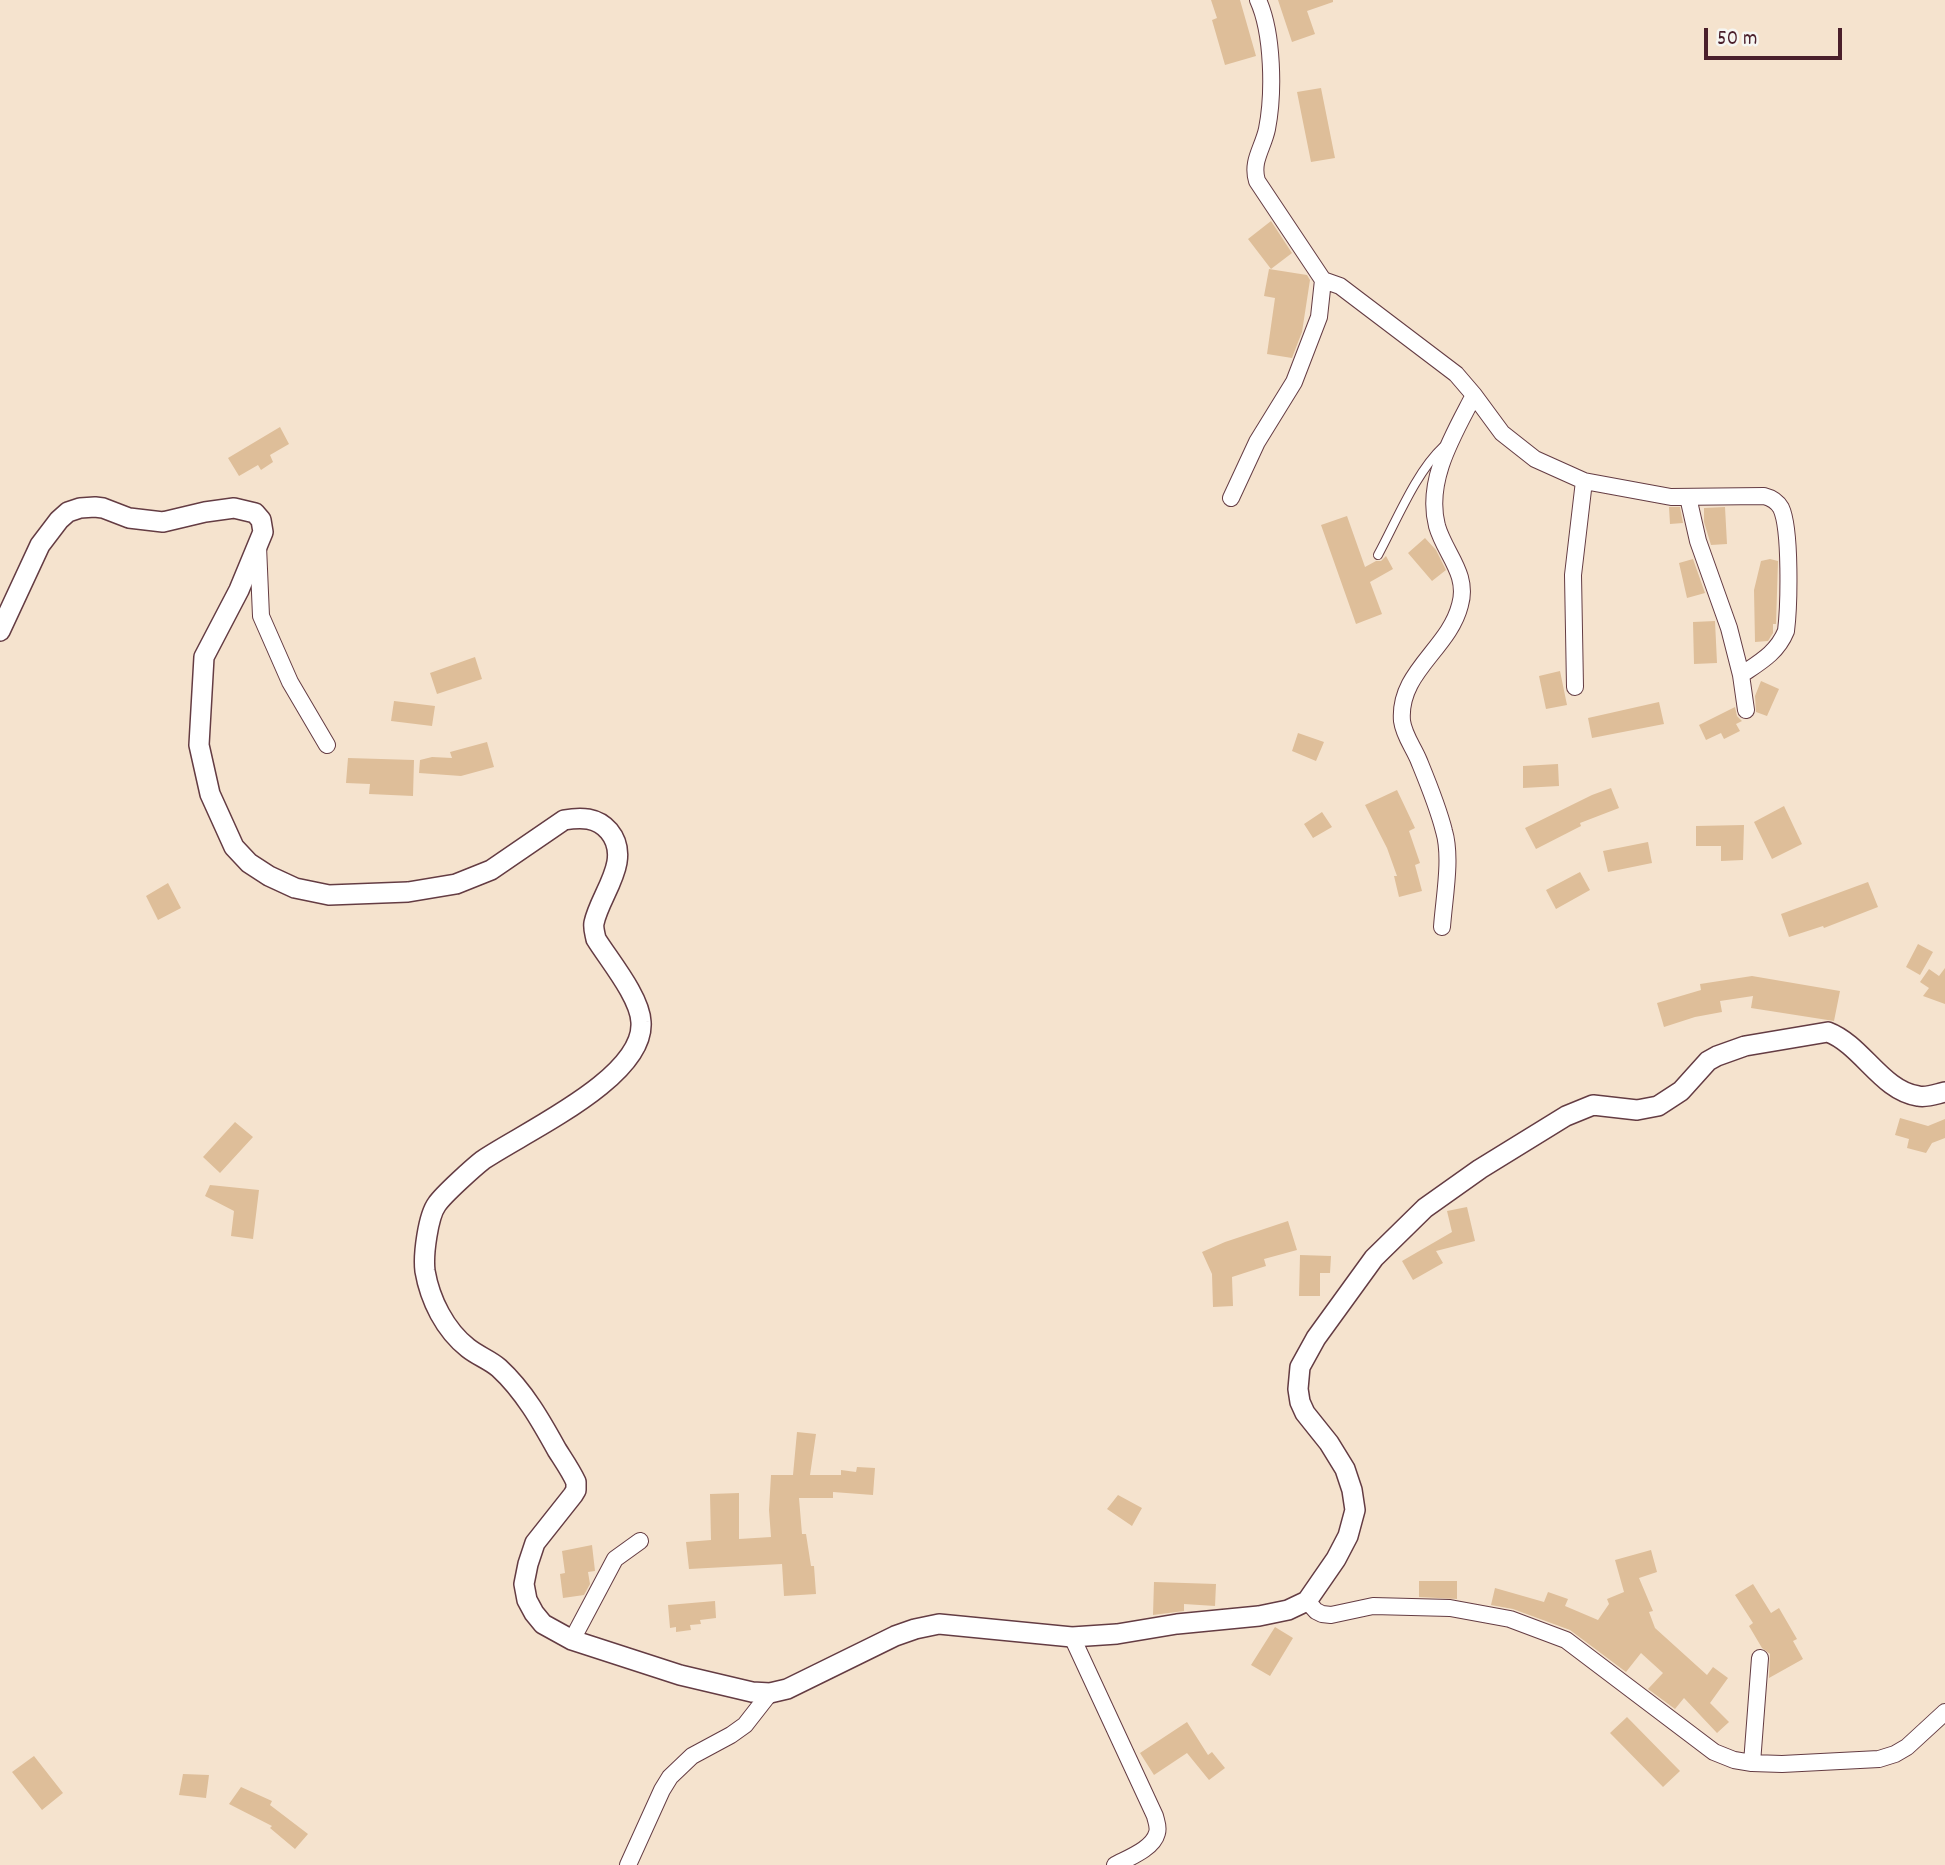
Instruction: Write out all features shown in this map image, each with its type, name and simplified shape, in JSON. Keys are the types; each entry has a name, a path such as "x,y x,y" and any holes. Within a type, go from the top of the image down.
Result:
{"street":[{"path":"1262,5 1273,82 1267,131 1254,163 1254,172 1257,181 1323,280 1340,286 1456,374 1502,432 1535,459 1584,481 1671,497 1764,496 1774,499 1780,506 1787,535 1786,631 1782,642 1773,652 1741,675"},
{"path":"1231,498 1256,442 1294,382 1319,317 1323,280"},
{"path":"1442,927 1446,869 1445,832 1418,758 1402,724 1402,715 1407,688 1415,673 1446,635 1457,617 1462,600 1463,583 1436,524 1433,502 1438,475 1451,440 1474,395"},
{"path":"1575,687 1573,575 1584,481"},
{"path":"1688,497 1698,541 1729,628 1741,675 1746,710"},
{"path":"0,632 40,545 68,512 80,508 103,508 129,518 152,522 234,508 255,513 261,520 263,532 239,590 204,657 198,745 210,794 234,847 249,863 295,888 329,895 408,892 456,884 491,870 564,820 596,820 605,826 614,838 617,853 614,878 594,922 594,930 596,939 632,994 641,1020 640,1037 631,1055 606,1082 569,1108 481,1161 436,1204 430,1221 425,1270 436,1306 449,1328 468,1348 499,1367 533,1407 576,1482 573,1495 535,1543 528,1564 524,1584 527,1600 534,1613 543,1624 572,1640 680,1675 752,1692 770,1693 788,1689 895,1636 939,1624 1072,1637 1116,1634 1288,1610 1307,1601 1336,1559 1348,1535 1355,1510 1345,1469 1300,1402 1300,1367 1316,1338 1374,1258 1425,1208 1480,1169 1566,1116 1593,1105 1637,1110 1658,1106 1681,1091 1708,1061 1745,1046 1828,1032 1854,1049 1902,1092 1925,1097 1945,1092"},
{"path":"258,544 261,616 290,682 327,744"},
{"path":"572,1640 615,1559 640,1541"},
{"path":"1307,1601 1322,1615 1373,1606 1450,1608 1510,1619 1566,1640 1714,1752 1734,1760 1782,1765 1879,1759 1907,1747 1945,1712"},
{"path":"1072,1637 1155,1816 1158,1828 1157,1836 1144,1849 1115,1865"},
{"path":"1752,1763 1760,1658"},
{"path":"628,1865 670,1777 692,1756 745,1725 770,1693"}],"lane":[{"path":"1378,555 1431,461 1451,440"}],"building":[{"path":"1211,0 1240,0 1256,56 1225,65 1212,20 1217,18"},
{"path":"1278,0 1333,2 1307,11 1315,34 1292,42"},
{"path":"1321,88 1335,158 1311,162 1297,92"},
{"path":"1271,221 1292,253 1271,269 1248,239"},
{"path":"1269,269 1307,275 1310,280 1302,332 1292,358 1267,354 1275,298 1264,296"},
{"path":"280,427 289,444 270,455 273,462 261,470 258,465 239,476 228,458"},
{"path":"1669,507 1680,507 1683,523 1670,524"},
{"path":"1725,507 1727,544 1711,545 1704,522 1704,508"},
{"path":"1347,516 1365,567 1381,561 1386,556 1393,569 1370,582 1382,614 1356,624 1321,525"},
{"path":"1425,538 1436,550 1446,570 1432,581 1408,553"},
{"path":"1693,559 1705,593 1687,598 1679,563"},
{"path":"1761,561 1778,561 1776,624 1773,624 1773,633 1768,641 1755,642 1754,590"},
{"path":"1715,621 1717,663 1694,664 1693,622"},
{"path":"475,657 482,679 437,694 430,673"},
{"path":"1560,671 1567,705 1546,709 1539,676"},
{"path":"1761,681 1779,689 1767,716 1756,712 1755,696"},
{"path":"394,701 435,706 432,726 391,721"},
{"path":"1659,702 1664,724 1592,738 1588,718"},
{"path":"1735,707 1737,716 1742,721 1736,724 1740,731 1724,739 1721,733 1706,740 1699,725"},
{"path":"1298,733 1324,742 1316,761 1292,751"},
{"path":"487,742 494,767 461,776 419,773 420,760 432,757 452,758 450,752"},
{"path":"348,758 414,760 413,796 369,794 370,784 346,783"},
{"path":"1558,764 1559,786 1523,788 1523,766"},
{"path":"1611,788 1619,808 1580,823 1581,826 1536,849 1525,828"},
{"path":"1397,790 1415,828 1409,831 1420,863 1415,865 1422,891 1399,897 1394,876 1397,876 1387,848 1365,805"},
{"path":"1784,806 1802,844 1772,859 1754,822"},
{"path":"1322,812 1332,827 1313,838 1304,824"},
{"path":"1744,825 1743,860 1721,861 1721,846 1696,846 1696,826"},
{"path":"1648,842 1652,863 1608,872 1603,851"},
{"path":"1580,872 1590,890 1556,909 1546,890"},
{"path":"1868,882 1878,907 1824,928 1823,926 1789,937 1781,914"},
{"path":"168,883 181,908 158,920 146,896"},
{"path":"1918,944 1933,952 1920,975 1906,967"},
{"path":"1945,968 1945,1004 1923,996 1929,988 1920,982 1929,969 1939,976"},
{"path":"1752,976 1840,991 1834,1021 1751,1008 1753,996 1720,1001 1722,1012 1664,1027 1657,1003 1701,990 1700,984"},
{"path":"1900,1118 1928,1126 1945,1119 1945,1138 1932,1143 1926,1153 1907,1148 1909,1139 1895,1135"},
{"path":"235,1122 253,1137 220,1173 203,1157"},
{"path":"210,1185 259,1190 253,1239 231,1236 234,1211 205,1196"},
{"path":"1467,1207 1475,1241 1436,1251 1443,1263 1413,1280 1402,1261 1452,1232 1447,1211"},
{"path":"1288,1221 1297,1250 1264,1259 1266,1266 1232,1277 1233,1306 1213,1307 1212,1274 1202,1252"},
{"path":"1300,1255 1331,1256 1330,1273 1320,1273 1320,1296 1299,1296"},
{"path":"797,1432 816,1434 810,1475 841,1475 841,1470 856,1472 857,1467 875,1468 873,1495 833,1492 833,1498 799,1498 802,1534 806,1534 811,1566 814,1566 816,1594 784,1596 782,1564 689,1569 686,1542 711,1540 710,1494 739,1493 739,1539 771,1537 771,1475 793,1475"},
{"path":"1118,1495 1142,1508 1132,1526 1107,1509"},
{"path":"592,1545 595,1571 588,1572 590,1584 584,1595 563,1598 560,1574 565,1573 562,1551"},
{"path":"1651,1550 1657,1572 1639,1578 1653,1611 1649,1612 1655,1628 1707,1675 1713,1667 1728,1678 1710,1703 1729,1722 1717,1733 1684,1698 1675,1709 1648,1689 1663,1673 1641,1653 1626,1672 1570,1630 1513,1609 1491,1605 1495,1588 1544,1602 1548,1592 1568,1599 1565,1606 1598,1620 1609,1604 1607,1599 1624,1592 1615,1560"},
{"path":"1419,1581 1457,1581 1457,1599 1419,1597"},
{"path":"1154,1582 1216,1584 1215,1606 1184,1604 1184,1611 1153,1615"},
{"path":"1753,1584 1771,1613 1779,1608 1797,1639 1793,1641 1803,1659 1769,1678 1770,1654 1762,1648 1749,1626 1753,1623 1735,1595"},
{"path":"715,1601 716,1618 700,1620 701,1624 690,1625 691,1630 676,1632 676,1627 670,1628 668,1605"},
{"path":"1275,1627 1293,1638 1270,1676 1251,1665"},
{"path":"1627,1717 1680,1771 1663,1787 1610,1733"},
{"path":"1187,1722 1208,1755 1212,1752 1225,1768 1209,1780 1187,1753 1154,1775 1140,1753"},
{"path":"34,1756 63,1793 42,1810 12,1772"},
{"path":"183,1774 209,1775 206,1798 179,1795"},
{"path":"241,1787 272,1801 270,1805 308,1834 295,1849 270,1828 272,1826 229,1804"}]}
